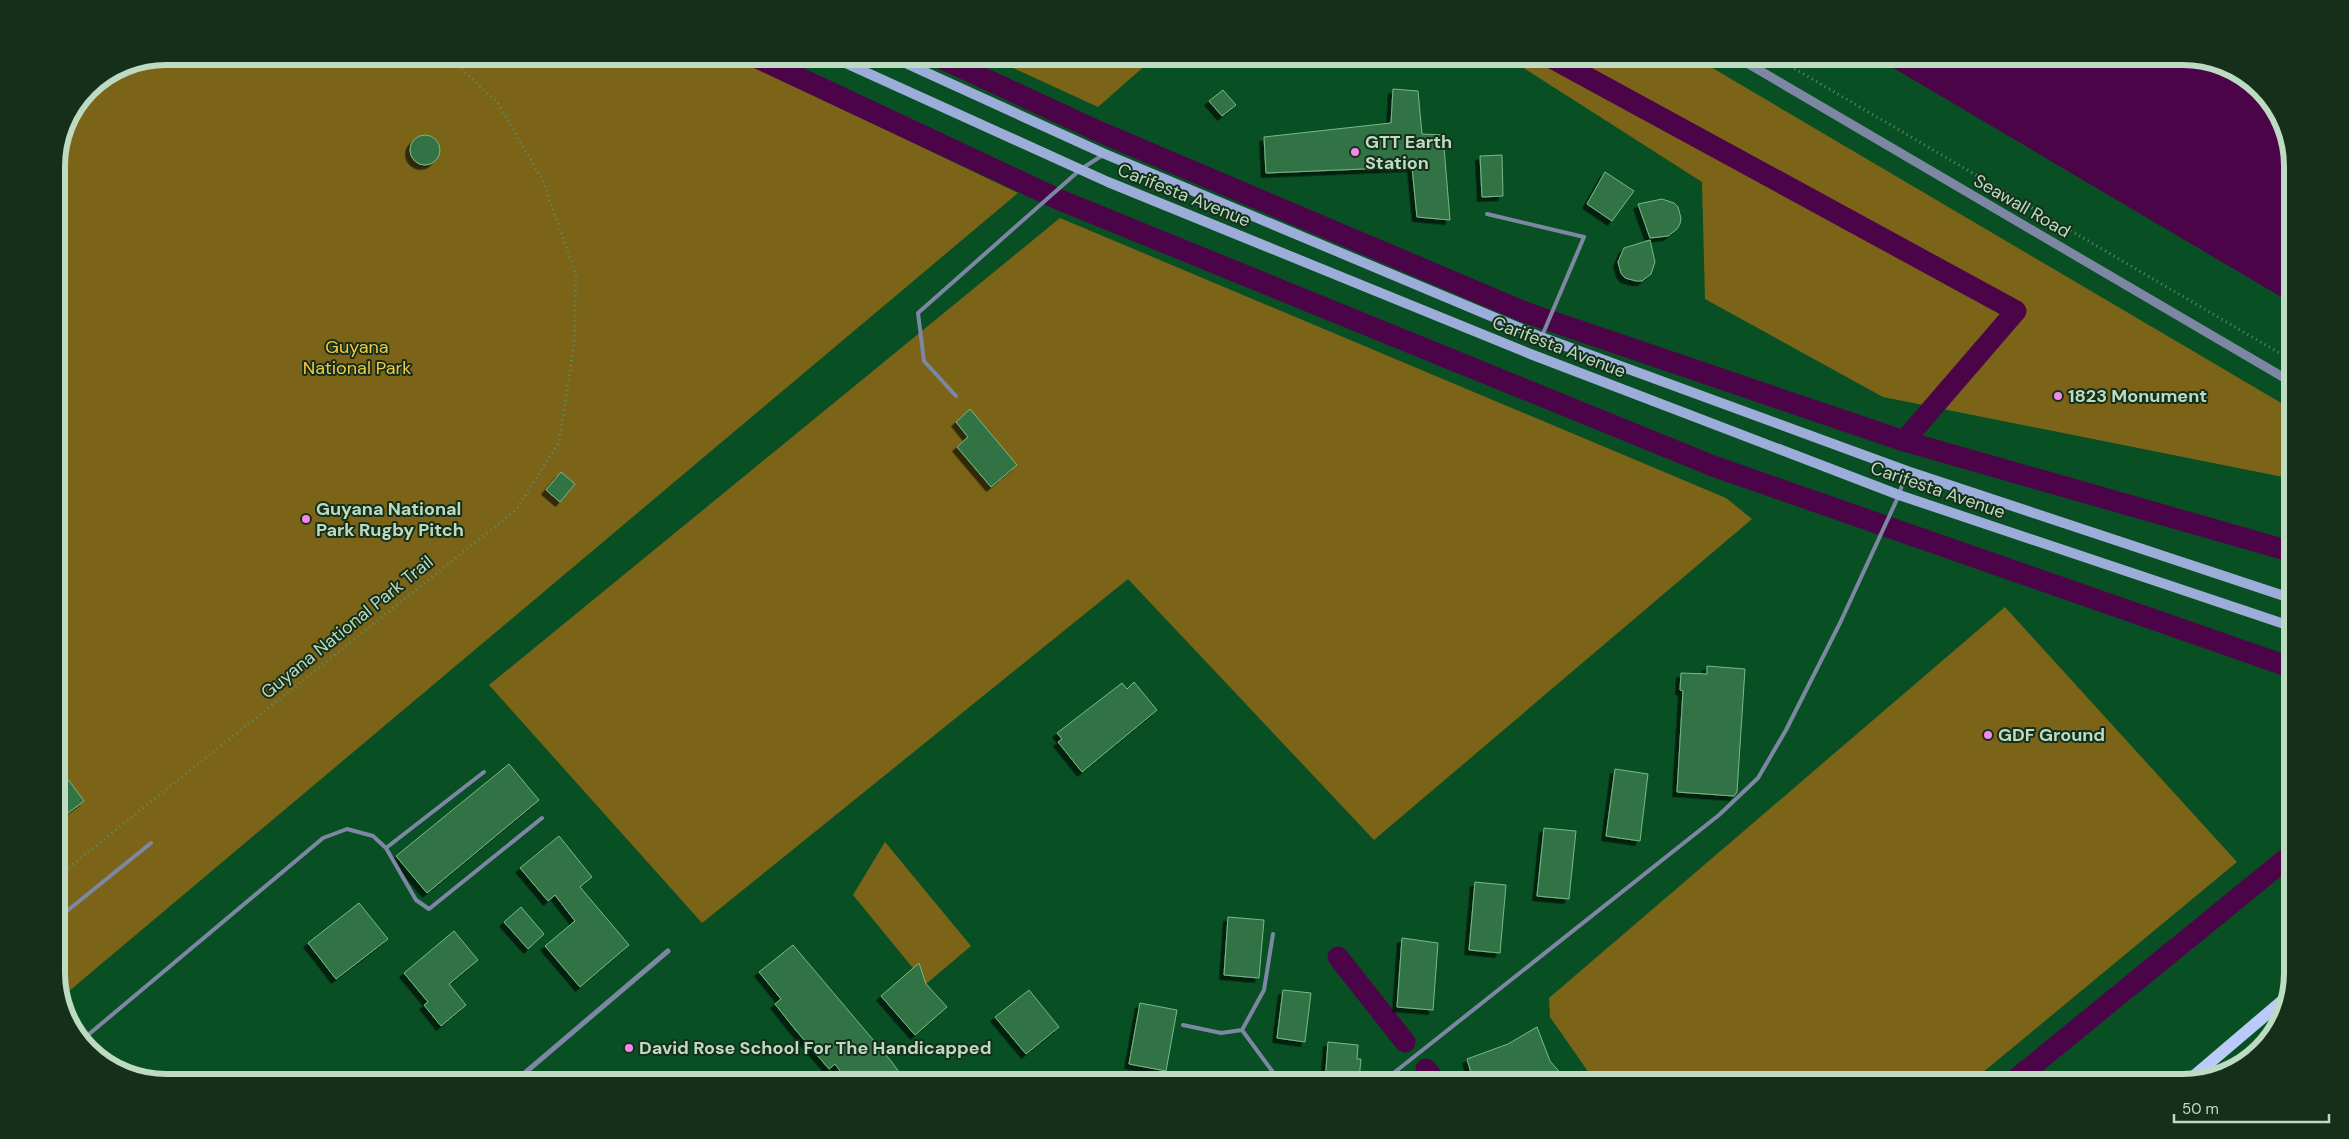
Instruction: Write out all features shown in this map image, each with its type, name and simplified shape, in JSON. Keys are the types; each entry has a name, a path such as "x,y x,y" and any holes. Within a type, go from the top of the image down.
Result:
{"main road":[{"name":"Carifesta Avenue","path":"850,65 1081,169 1533,356 1899,495 2284,624"},
{"name":"Carifesta Avenue","path":"910,65 1105,154 1541,337 1907,471 2284,596"},
{"path":"2198,1073 2279,1003"}],"street":[{"name":"Seawall Road","path":"1750,65 2284,379"},
{"path":"524,1074 668,952"}],"lane":[{"path":"956,396 924,361 918,313 1081,169 1105,154"},
{"path":"1487,214 1584,236 1541,337"},
{"path":"1392,1074 1711,821 1751,786 1764,770 1786,730 1840,624 1889,518 1907,471"},
{"path":"386,848 484,772"},
{"path":"87,1036 323,838 347,829 373,836 386,848 416,900 429,909 542,818"},
{"path":"65,912 151,844"},
{"path":"1242,1030 1264,990 1273,934"},
{"path":"1183,1025 1221,1033 1242,1030"},
{"path":"1242,1030 1274,1074"}],"path":[{"name":"Guyana National Park Trail","path":"65,870 517,509 559,442 574,345 576,275 543,181 498,102 458,65"},
{"path":"1788,65 2284,356"}],"green space":[{"name":"Guyana National Park","path":"159,65 750,65 1018,193 67,993 65,980 65,159 68,140 79,115 90,99 104,86 133,70"},
{"path":"1007,65 1146,65 1098,107"},
{"path":"1519,65 1707,65 2284,405 2284,477 1883,397 1705,299 1702,182"},
{"path":"1060,218 1726,498 1752,519 1374,840 1128,579 702,923 489,685"},
{"name":"GDF Ground","path":"2005,607 2237,862 1981,1074 1590,1074 1550,1017 1549,998"},
{"path":"885,842 971,946 926,984 853,895"}],"shaded area":[{"path":"1888,65 2190,65 2209,68 2234,79 2245,86 2263,104 2281,140 2284,159 2284,299"}],"building":[{"name":"GTT Earth Station","path":"1393,89 1418,91 1422,134 1443,135 1450,220 1417,217 1412,167 1266,173 1264,137 1391,123"},
{"path":"1223,90 1236,105 1222,116 1209,101"},
{"path":"425,135 436,139 440,150 436,161 425,165 414,161 410,150 414,139"},
{"path":"1502,155 1503,196 1482,197 1480,156"},
{"path":"1605,172 1634,191 1612,221 1587,204"},
{"path":"1662,199 1674,203 1678,207 1681,218 1680,224 1668,236 1650,238 1638,204"},
{"path":"1650,240 1655,262 1651,274 1642,281 1625,278 1621,273 1618,262 1624,248"},
{"path":"970,409 1017,465 991,487 957,447 968,437 956,422"},
{"path":"561,472 575,484 560,502 546,490"},
{"path":"1707,666 1745,669 1737,792 1734,796 1677,792 1683,691 1680,690 1681,673 1707,674"},
{"path":"1134,682 1157,710 1082,772 1058,742 1062,739 1057,733 1122,683 1127,689"},
{"path":"509,764 539,800 427,893 396,856"},
{"path":"1615,769 1648,774 1640,841 1606,836"},
{"path":"65,775 84,801 65,815"},
{"path":"1544,828 1576,831 1569,899 1537,896"},
{"path":"559,836 592,877 580,887 629,945 580,987 545,946 575,921 555,895 548,901 520,868"},
{"path":"1475,882 1506,885 1500,953 1469,950"},
{"path":"359,903 388,939 336,979 308,943"},
{"path":"521,907 544,934 528,949 504,922"},
{"path":"1228,917 1264,920 1259,978 1224,975"},
{"path":"454,931 478,960 449,984 466,1005 441,1026 424,1005 428,1002 404,973"},
{"path":"1402,938 1438,943 1433,1010 1397,1007"},
{"path":"793,945 900,1074 842,1074 835,1064 829,1069 775,1004 781,999 759,972"},
{"path":"919,963 926,984 947,1007 915,1035 881,996"},
{"path":"1029,990 1059,1027 1026,1054 995,1017"},
{"path":"1283,990 1311,993 1305,1042 1277,1038"},
{"path":"1140,1003 1177,1010 1166,1071 1129,1064"},
{"path":"1537,1027 1550,1061 1561,1074 1471,1074 1467,1059 1508,1044"},
{"path":"1328,1042 1358,1045 1357,1059 1361,1059 1360,1074 1326,1074"}],"waterway":[{"path":"772,65 1060,200 1713,466 2284,665"},
{"path":"955,65 1100,132 1527,313 1904,441 2284,549"},
{"path":"1565,65 2016,311 1904,441"},
{"path":"2022,1074 2284,860"},
{"path":"1338,957 1405,1042"},
{"path":"1426,1069 1430,1074"}],"place":[{"name":"GTT Earth Station","path":"1355,152"},
{"name":"1823 Monument","path":"2058,396"},
{"name":"Guyana National Park Rugby Pitch","path":"306,519"},
{"name":"GDF Ground","path":"1988,735"},
{"name":"David Rose School For The Handicapped","path":"629,1048"}]}
